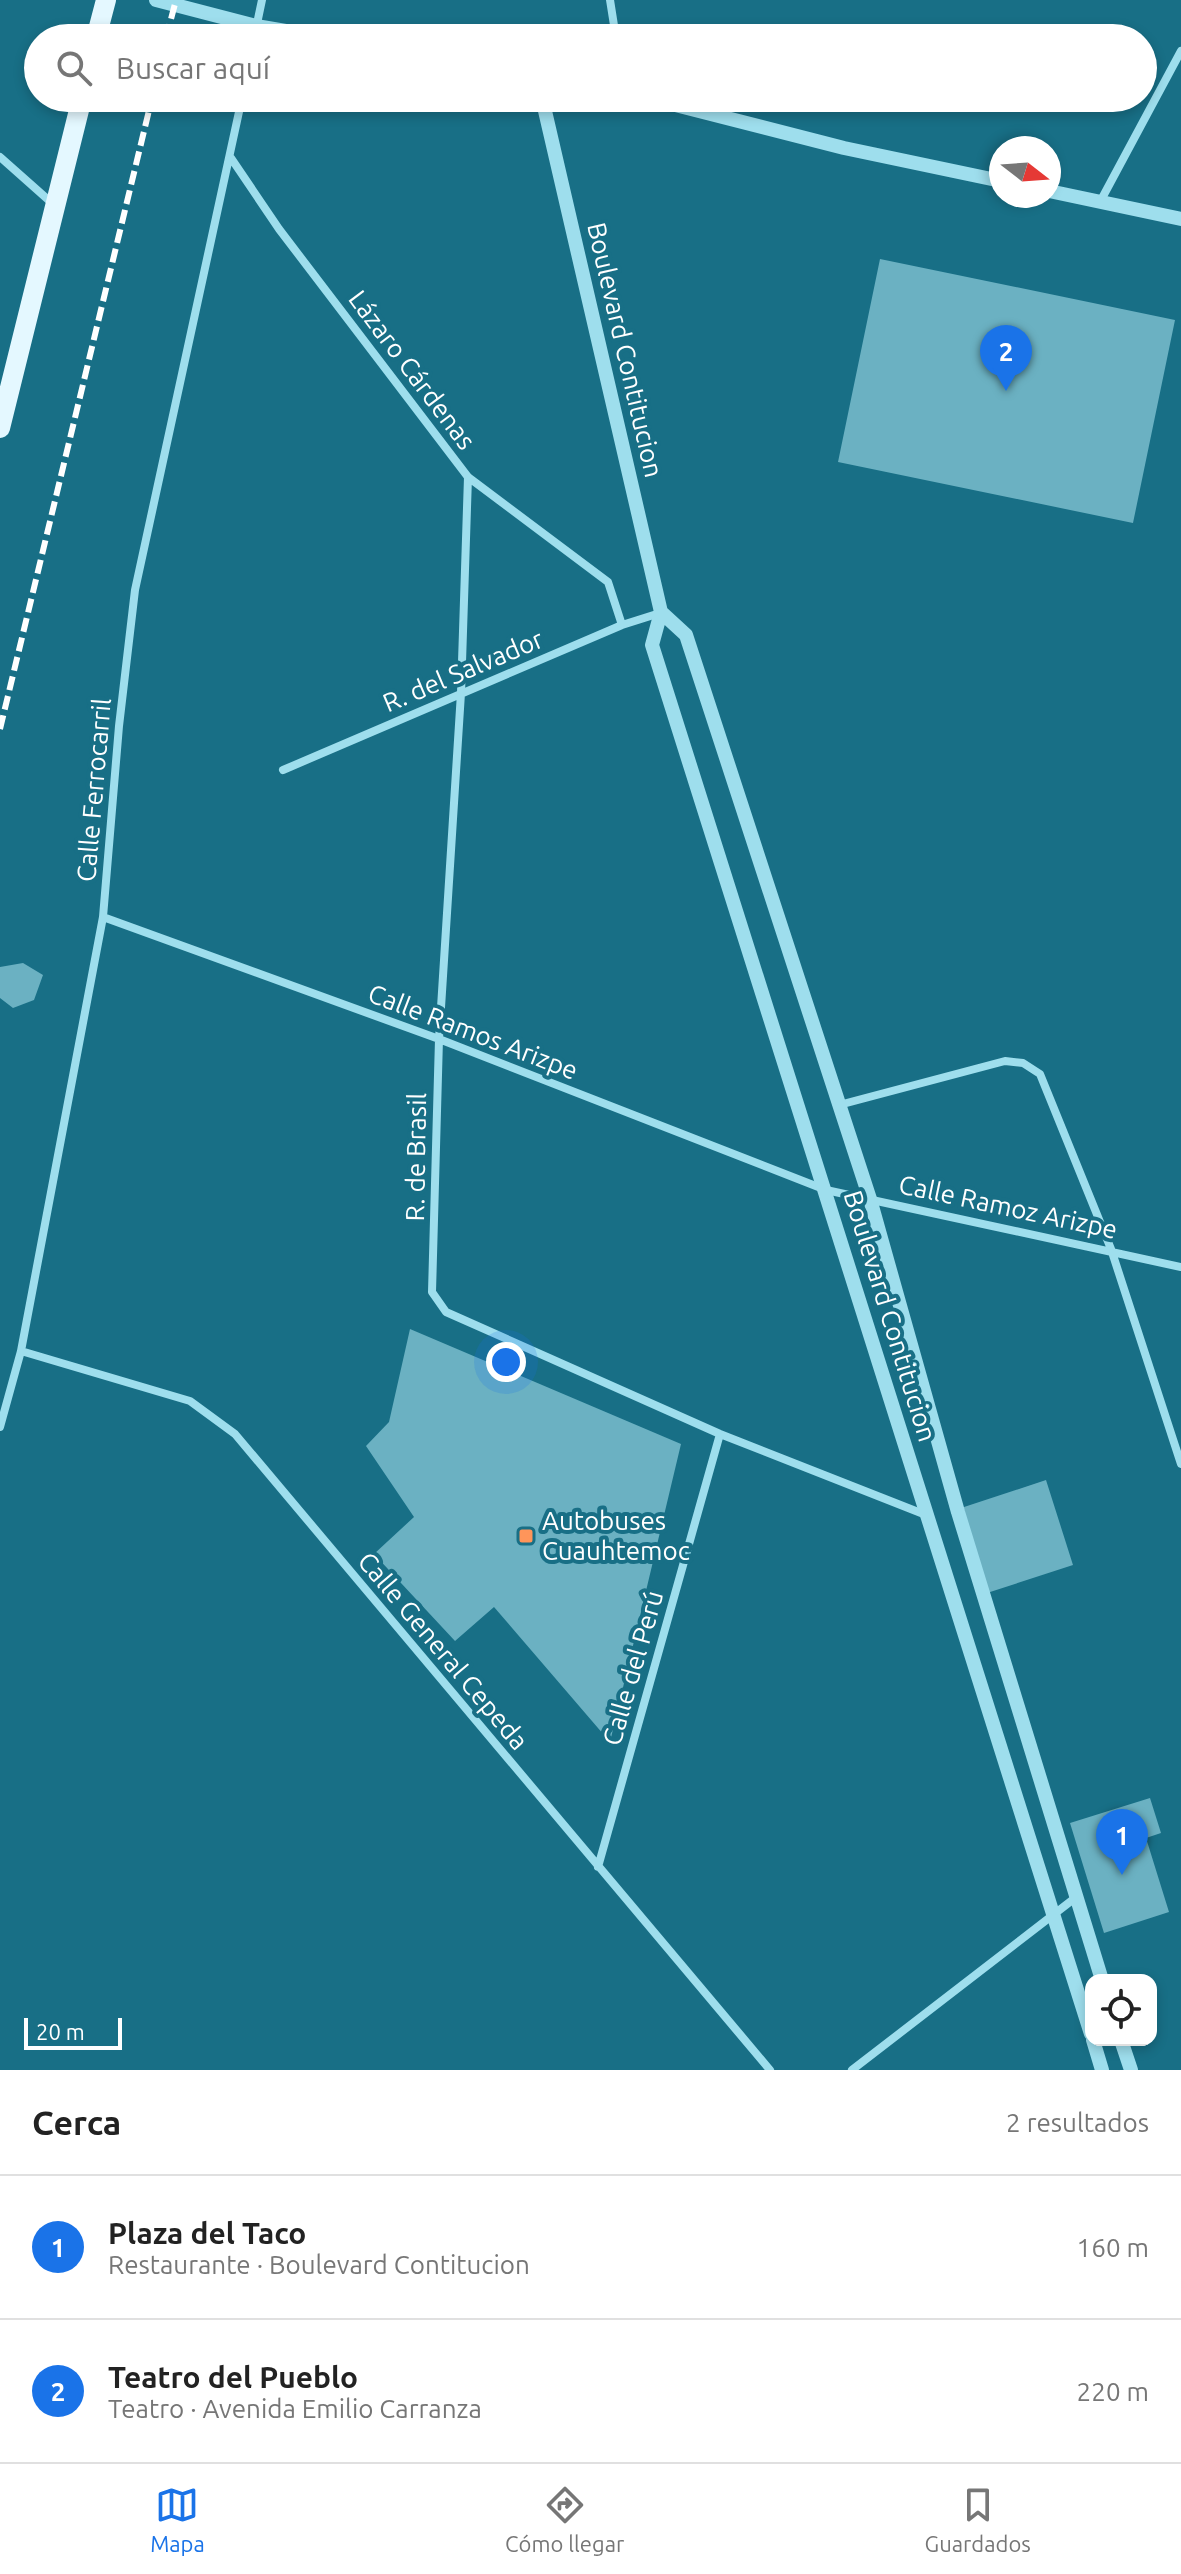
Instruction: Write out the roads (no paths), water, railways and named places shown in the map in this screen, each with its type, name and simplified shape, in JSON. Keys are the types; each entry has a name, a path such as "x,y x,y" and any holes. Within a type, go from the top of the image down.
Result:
{"main road":[{"path":"100,24 106,0"},
{"path":"0,428 79,112"}],"street":[{"path":"156,0 230,24"},
{"path":"257,24 262,0"},
{"path":"610,0 614,24"},
{"path":"1157,96 1181,51"},
{"path":"231,158 239,112"},
{"name":"Boulevard Contitucion","path":"545,112 661,612 652,645 1085,2015"},
{"path":"703,112 844,148 989,178"},
{"path":"1100,202 1148,112"},
{"path":"0,157 56,206"},
{"name":"Lázaro Cárdenas","path":"231,158 279,229 468,477 608,582 622,625"},
{"name":"Calle Ferrocarril","path":"0,1427 21,1351 103,917 119,726 135,590 231,158"},
{"path":"1061,194 1181,219"},
{"name":"R. de Brasil","path":"468,477 461,693 439,1039 432,1292 446,1312 720,1434 926,1515"},
{"name":"Boulevard Contitucion","path":"661,612 686,635 870,1199 958,1512 1100,1974"},
{"name":"R. del Salvador","path":"283,770 622,625 661,612"},
{"name":"Calle Ramos Arizpe","path":"103,917 439,1039 826,1190"},
{"path":"839,1105 1005,1061 1023,1063 1040,1074 1111,1249 1181,1464"},
{"name":"Calle Ramoz Arizpe","path":"826,1190 1111,1249 1181,1267"},
{"name":"Calle General Cepeda","path":"21,1351 190,1401 235,1434 770,2070"},
{"name":"Calle del Perú","path":"598,1867 720,1434"},
{"path":"852,2070 1075,1898"},
{"path":"1095,2046 1102,2070"},
{"path":"1123,2046 1131,2070"}],"railway":[{"path":"170,24 176,0"},
{"path":"0,729 149,112"}],"place":[{"name":"Teatro del Pueblo","path":"1006,391"},
{"name":"Autobuses Cuauhtemoc","path":"526,1536"},
{"name":"Plaza del Taco","path":"1122,1875"}]}
